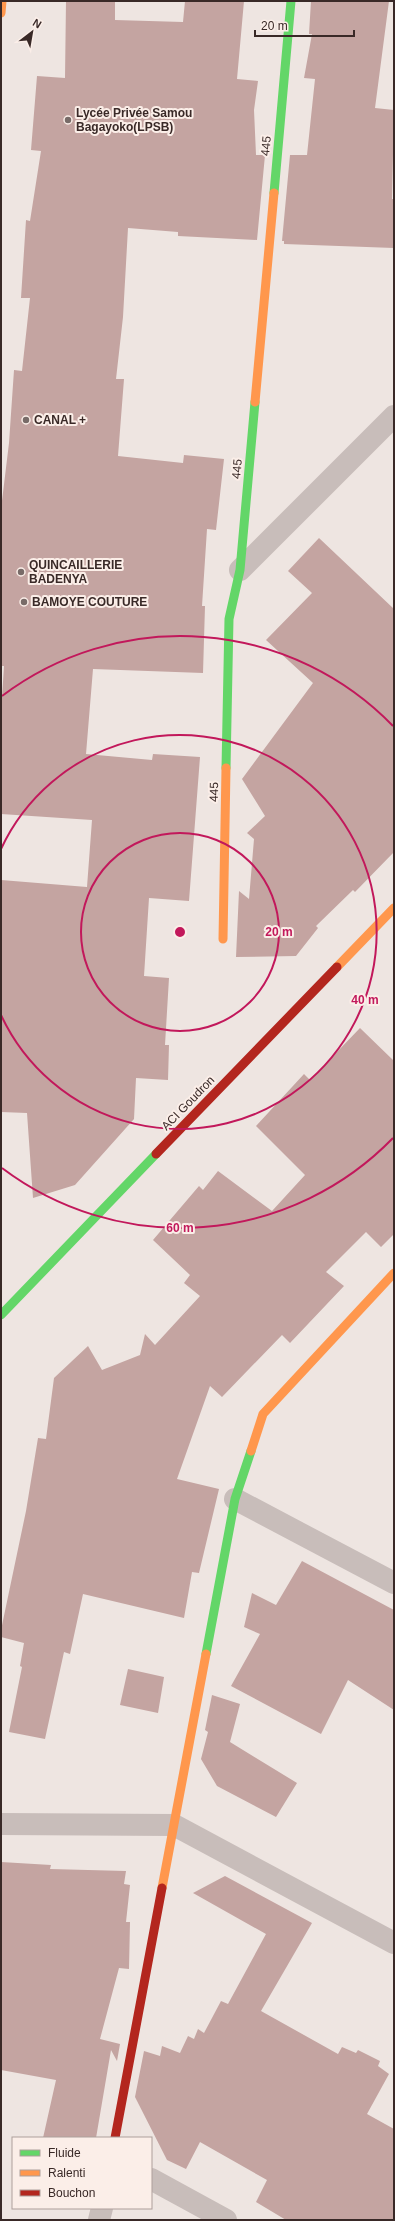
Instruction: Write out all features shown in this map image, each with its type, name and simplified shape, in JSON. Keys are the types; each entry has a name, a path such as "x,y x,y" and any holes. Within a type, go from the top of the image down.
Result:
{"street":[{"path":"1,13 2,1"},
{"name":"445","path":"223,939 229,619 240,570 291,1"},
{"path":"240,570 394,416"},
{"name":"ACI Goudron","path":"1,1316 394,908"},
{"path":"115,2137 236,1499 263,1414 394,1273"},
{"path":"236,1499 394,1583"},
{"path":"1,1824 174,1825 394,1943"},
{"path":"152,2180 226,2220"},
{"path":"99,2220 102,2209"}],"building":[{"path":"66,1 115,1 115,20 183,22 185,1 244,1 237,79 258,81 254,110 256,155 265,155 257,240 178,236 178,232 128,228 123,317 116,379 124,379 118,456 183,463 184,455 224,459 216,530 207,529 202,606 205,606 203,673 93,669 86,754 152,760 153,754 200,757 189,901 149,898 144,976 169,978 165,1045 169,1045 168,1080 136,1078 134,1119 75,1185 33,1198 27,1113 1,1112 1,880 87,887 92,820 1,814 1,713 4,666 1,666 1,509 9,443 14,370 22,371 30,298 21,298 26,220 30,221 41,151 31,150 37,76 65,78"},
{"path":"311,1 389,1 375,108 394,110 392,199 394,199 394,248 284,244 284,241 282,241 290,155 307,155 315,79 304,78 312,34 309,34"},
{"path":"319,538 394,609 394,852 355,892 353,890 316,926 318,928 296,956 236,957 239,891 249,899 254,839 247,833 265,816 242,779 313,683 266,640 312,593 288,571"},
{"path":"360,1028 394,1061 394,1234 381,1247 366,1232 326,1272 344,1286 290,1343 282,1335 222,1397 210,1386 177,1479 219,1489 199,1573 192,1572 184,1618 83,1594 70,1654 64,1652 45,1739 9,1732 22,1667 20,1666 24,1643 1,1637 1,1630 26,1511 38,1438 46,1439 54,1378 88,1346 102,1370 140,1355 145,1334 155,1345 200,1296 184,1283 190,1275 153,1240 199,1186 203,1190 218,1171 272,1211 305,1175 256,1126 304,1074 310,1080"},
{"path":"302,1561 394,1610 394,1710 348,1680 321,1734 231,1686 260,1634 244,1627 252,1593 276,1605"},
{"path":"128,1669 164,1677 158,1713 120,1705"},
{"path":"212,1695 240,1704 230,1742 297,1783 276,1817 217,1786 201,1759 208,1732 205,1730"},
{"path":"1,1862 51,1865 50,1869 126,1871 124,1884 130,1885 126,1922 130,1922 129,1969 119,1968 100,2039 120,2044 117,2061 111,2050 96,2137 43,2137 56,2080 1,2070"},
{"path":"225,1876 312,1923 261,2011 338,2054 342,2047 356,2053 358,2050 380,2061 378,2066 389,2074 367,2114 394,2129 394,2220 286,2220 256,2202 267,2180 200,2142 186,2169 167,2160 135,2097 144,2051 160,2056 162,2046 180,2053 188,2036 194,2039 198,2029 204,2033 221,2001 228,2004 266,1934 193,1893"}],"traffic: fast":[{"path":"274,193 291,1"},
{"path":"226,768 229,619 240,570 255,402"},
{"path":"1,1315 156,1154"},
{"path":"206,1654 235,1499 251,1451"}],"traffic: slow":[{"path":"1,13 2,1"},
{"path":"255,402 274,193"},
{"path":"223,939 226,768"},
{"path":"337,967 394,908"},
{"path":"251,1451 263,1414 394,1273"},
{"path":"162,1888 206,1654"}],"traffic: jam":[{"path":"156,1154 337,967"},
{"path":"115,2137 162,1888"}],"place":[{"name":"Lycée Privée Samou Bagayoko(LPSB)","path":"68,120"},
{"name":"CANAL +","path":"26,420"},
{"name":"QUINCAILLERIE BADENYA","path":"21,572"},
{"name":"BAMOYE COUTURE","path":"24,602"}]}
